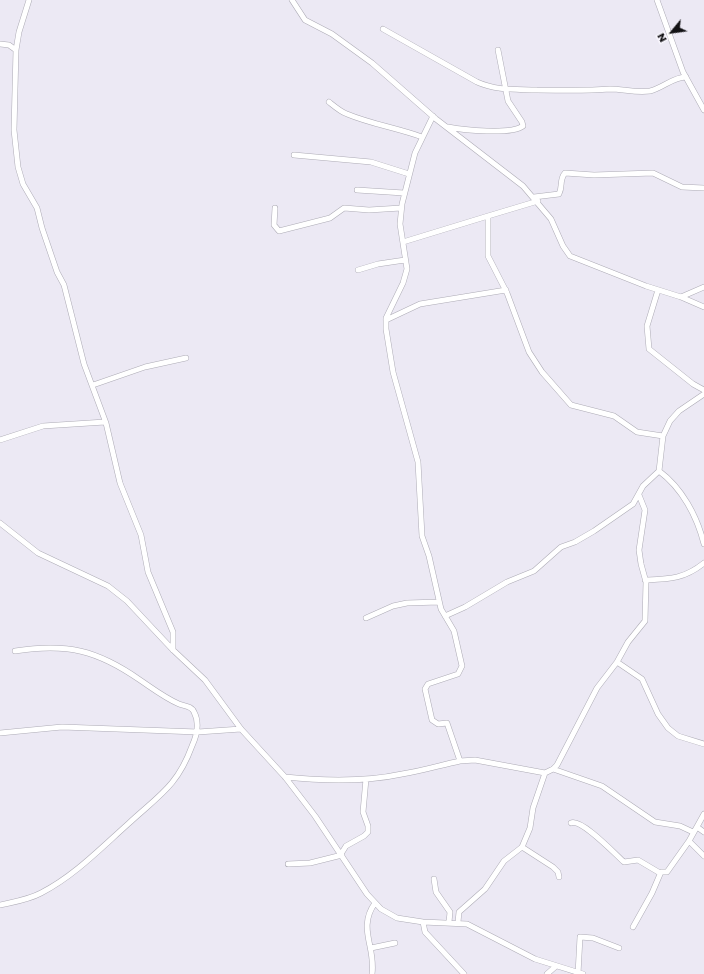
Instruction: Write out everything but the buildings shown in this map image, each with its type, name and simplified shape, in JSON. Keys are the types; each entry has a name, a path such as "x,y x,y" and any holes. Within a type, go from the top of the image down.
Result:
{"street":[{"path":"29,0 19,32 16,50 14,130 19,171 23,184 37,208 57,272 64,285 81,355 105,422 122,490 142,535 148,572 173,632 173,650"},
{"path":"292,0 305,20 332,34 372,63 433,116 523,186 536,199 551,219 570,256 704,307"},
{"path":"658,0 686,77 704,110"},
{"path":"383,29 477,82 506,90 574,91 611,89 645,91 658,88 678,78 686,77"},
{"path":"0,44 8,44 15,39 19,32"},
{"path":"8,44 16,50"},
{"path":"448,127 471,131 515,129 518,126 520,118 508,100 498,50"},
{"path":"328,102 346,114 422,137"},
{"path":"433,116 415,153 404,193 400,224 407,266 406,276 386,320 392,367 418,462 422,536 429,556 440,602 445,616 455,634 462,666 454,676 428,684 424,689 432,720 438,724 446,724 460,761"},
{"path":"294,155 371,162 409,174"},
{"path":"403,242 427,237 536,199 559,194 561,190 561,180 565,173 594,175 653,173 682,187 704,188"},
{"path":"357,190 404,193"},
{"path":"275,208 274,225 280,231 330,218 344,208 369,210 401,208"},
{"path":"488,216 487,254 506,290 529,352 538,366 568,404 614,416 637,432 664,436"},
{"path":"358,270 378,264 405,260"},
{"path":"681,297 704,287"},
{"path":"386,320 420,304 506,290"},
{"path":"658,290 647,326 649,349 693,384 704,390"},
{"path":"93,385 145,367 186,358"},
{"path":"445,616 465,607 507,582 540,567 561,547 575,542 633,504 643,486 659,470 664,436 668,425 676,414 704,394"},
{"path":"0,440 43,426 105,422"},
{"path":"659,470 672,482 684,498 697,523 704,544"},
{"path":"285,777 304,779 366,779 403,774 460,761 475,760 545,773 553,769 597,688 617,662 628,642 644,624 646,600 645,580 640,564 639,550 645,510 639,495"},
{"path":"0,523 38,553 97,580 116,592 137,610 173,650 204,680 241,729 285,777 375,903 388,914 397,918 423,922 458,922 474,926 526,955 555,967 580,974 580,937 593,938 619,948"},
{"path":"645,580 666,580 679,577 704,563"},
{"path":"366,618 393,606 407,603 440,602"},
{"path":"0,905 42,893 86,864 128,824 155,802 173,783 186,763 198,732 195,714 192,708 171,700 104,658 72,648 46,648 15,652"},
{"path":"617,662 642,680 658,714 672,732 694,742 704,744"},
{"path":"0,733 62,727 198,732 241,729"},
{"path":"553,769 602,786 655,822 680,826 693,832"},
{"path":"458,922 459,912 485,889 504,861 522,847 530,828 533,808 545,773"},
{"path":"288,864 310,864 341,855 346,846 364,836 368,832 363,812 366,779"},
{"path":"571,823 577,822 624,862 638,860 660,873 667,872 689,841 704,814"},
{"path":"697,827 704,832"},
{"path":"689,841 704,856"},
{"path":"522,847 553,868 558,872 559,876"},
{"path":"633,927 652,893 660,873"},
{"path":"434,879 437,895 450,912 449,922"},
{"path":"372,974 371,948 366,922 375,903"},
{"path":"423,922 425,932 464,974"},
{"path":"371,948 395,943"},
{"path":"547,974 555,967"}]}
